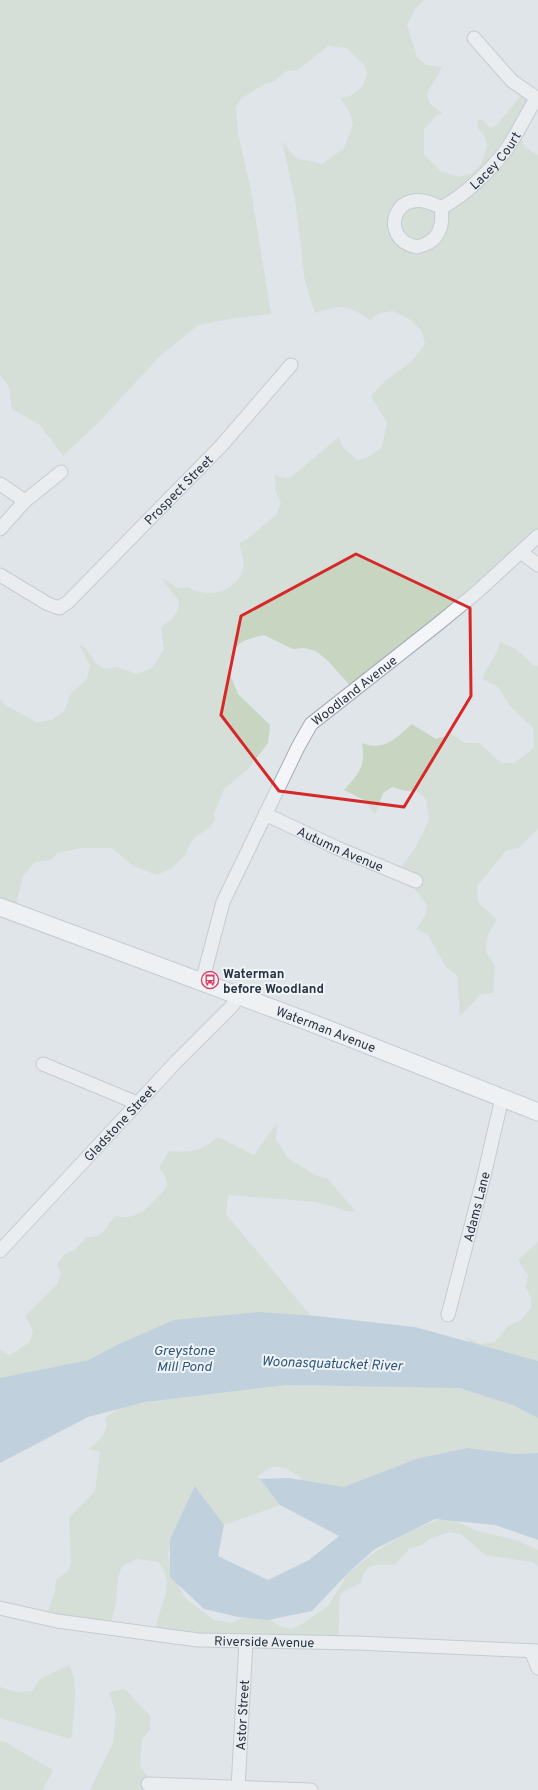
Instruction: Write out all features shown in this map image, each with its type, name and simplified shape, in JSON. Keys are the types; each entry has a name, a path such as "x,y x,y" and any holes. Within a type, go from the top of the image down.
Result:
{"main road":[{"name":"Waterman Avenue","path":"0,907 240,995 538,1112"}],"street":[{"path":"474,38 512,81 537,99"},
{"name":"Lacey Court","path":"441,208 478,180 498,160 537,99"},
{"name":"Prospect Street","path":"0,575 48,604 59,608 68,602 221,446 291,365"},
{"path":"0,529 25,501 61,472"},
{"path":"0,484 25,501"},
{"name":"Woodland Avenue","path":"202,982 223,902 265,814 311,724 438,624 538,536"},
{"path":"521,552 538,565"},
{"name":"Autumn Avenue","path":"265,814 337,848 416,881"},
{"name":"Gladstone Street","path":"0,1251 137,1104 231,1007 240,995"},
{"path":"43,1064 137,1104"},
{"name":"Adams Lane","path":"448,1316 483,1180 502,1098"},
{"name":"Riverside Avenue","path":"0,1608 57,1621 168,1637 246,1642 357,1643 534,1651 538,1668"},
{"name":"Astor Street","path":"238,1788 246,1642"},
{"path":"148,1784 310,1790"}],"highlighted area":[{"path":"356,554 470,608 471,696 404,807 279,791 221,715 241,616"}],"green space":[{"path":"0,0 424,0 415,9 407,25 417,57 426,65 442,67 427,94 430,104 442,113 436,116 424,129 424,154 440,171 459,177 471,174 481,164 487,147 485,137 477,127 478,120 483,120 490,128 497,125 525,90 538,96 525,120 521,133 525,146 538,155 538,538 356,692 327,660 316,651 304,648 293,649 264,635 244,641 236,647 227,667 238,694 270,725 268,743 248,769 224,789 214,814 215,820 209,828 195,837 187,849 186,854 172,868 157,875 133,866 112,848 81,848 57,853 51,860 35,862 23,876 15,910 0,907 0,699 5,705 36,722 52,720 65,710 71,693 87,679 90,665 79,645 85,647 96,664 106,669 117,667 137,674 152,668 164,649 161,627 174,616 179,606 179,601 160,577 178,588 188,587 210,593 225,590 232,586 241,574 243,566 243,558 239,543 246,540 276,515 281,503 275,490 276,482 274,475 285,478 291,477 339,437 342,446 357,460 367,458 382,447 387,423 371,396 385,381 412,361 425,344 422,332 411,320 393,311 380,313 370,320 355,311 338,307 315,313 305,281 295,200 282,141 292,154 299,159 322,164 344,148 353,125 350,112 340,98 350,96 363,86 367,74 365,66 347,48 328,46 298,70 286,71 275,81 263,85 242,98 236,107 238,134 250,185 271,314 235,318 198,325 160,356 100,421 63,456 40,425 12,409 9,387 0,375"},
{"path":"500,642 516,649 533,665 538,666 538,829 519,848 506,851 477,886 478,902 497,920 488,934 486,952 495,966 493,993 481,994 460,1016 457,975 446,967 428,935 416,929 425,916 427,905 408,880 397,873 415,848 429,820 426,799 415,790 406,791 392,787 383,793 375,815 364,800 344,790 354,779 362,764 362,743 377,746 383,745 395,739 412,724 436,739 452,734 465,743 479,743 501,763 514,763 534,748 533,728 511,707 497,686 482,679 486,669 497,652"},
{"path":"277,1123 276,1140 288,1158 315,1175 327,1178 356,1212 347,1211 316,1202 228,1195 226,1214 326,1334 105,1363 0,1387 0,1350 10,1355 30,1342 33,1331 25,1316 57,1284 61,1273 57,1264 65,1254 76,1249 86,1237 96,1236 103,1232 115,1216 124,1217 138,1214 151,1205 167,1186 165,1176 159,1167 169,1151 183,1152 195,1150 207,1145 218,1137 254,1155"},
{"path":"538,1242 538,1378 478,1352 466,1337 481,1344 495,1342 508,1326 521,1320 531,1308 531,1298 526,1287 528,1275 518,1260"},
{"path":"262,1380 317,1386 340,1385 401,1387 423,1384 454,1387 522,1406 538,1413 538,1453 514,1454 468,1448 420,1458 376,1491 316,1494 290,1470 277,1467 270,1468 265,1470 257,1477 280,1505 224,1525 196,1487 186,1536 168,1552 169,1561 179,1574 179,1586 184,1597 214,1620 232,1623 254,1612 267,1616 279,1626 291,1629 302,1624 328,1606 348,1573 379,1549 414,1529 447,1517 477,1531 516,1540 538,1550 538,1566 532,1562 485,1555 461,1534 449,1532 430,1539 420,1546 410,1548 395,1565 377,1565 369,1568 365,1571 361,1583 344,1591 340,1596 338,1644 156,1638 157,1622 166,1591 166,1577 158,1562 137,1559 122,1566 118,1577 116,1602 109,1630 45,1620 55,1591 56,1579 67,1572 71,1565 69,1517 95,1491 100,1452 89,1449 103,1436 106,1428 105,1418 127,1403"},
{"path":"69,1665 75,1690 72,1736 70,1739 0,1718 0,1687 16,1692 32,1691 40,1679"},
{"path":"125,1689 150,1716 150,1730 142,1739 140,1766 154,1786 176,1790 90,1790 113,1743 116,1714 109,1692"},
{"path":"0,1741 5,1742 53,1770 43,1790 0,1790"}],"water":[{"name":"Greystone Mill Pond","path":"258,1312 317,1316 415,1327 538,1361 538,1418 513,1405 459,1388 286,1385 145,1402 88,1417 0,1463 0,1378 89,1360 119,1344 174,1320"},
{"path":"468,1448 514,1454 538,1453 538,1540 495,1525 435,1519 375,1549 350,1571 312,1611 268,1620 238,1617 204,1609 170,1577 170,1539 195,1486 224,1525 218,1556 268,1580 309,1560 339,1536 280,1505 260,1479 289,1478 344,1487 419,1458"}],"place":[{"name":"Waterman before Woodland","path":"210,980"}],"water label":[{"name":"Woonasquatucket River","path":"332,1363"}]}
